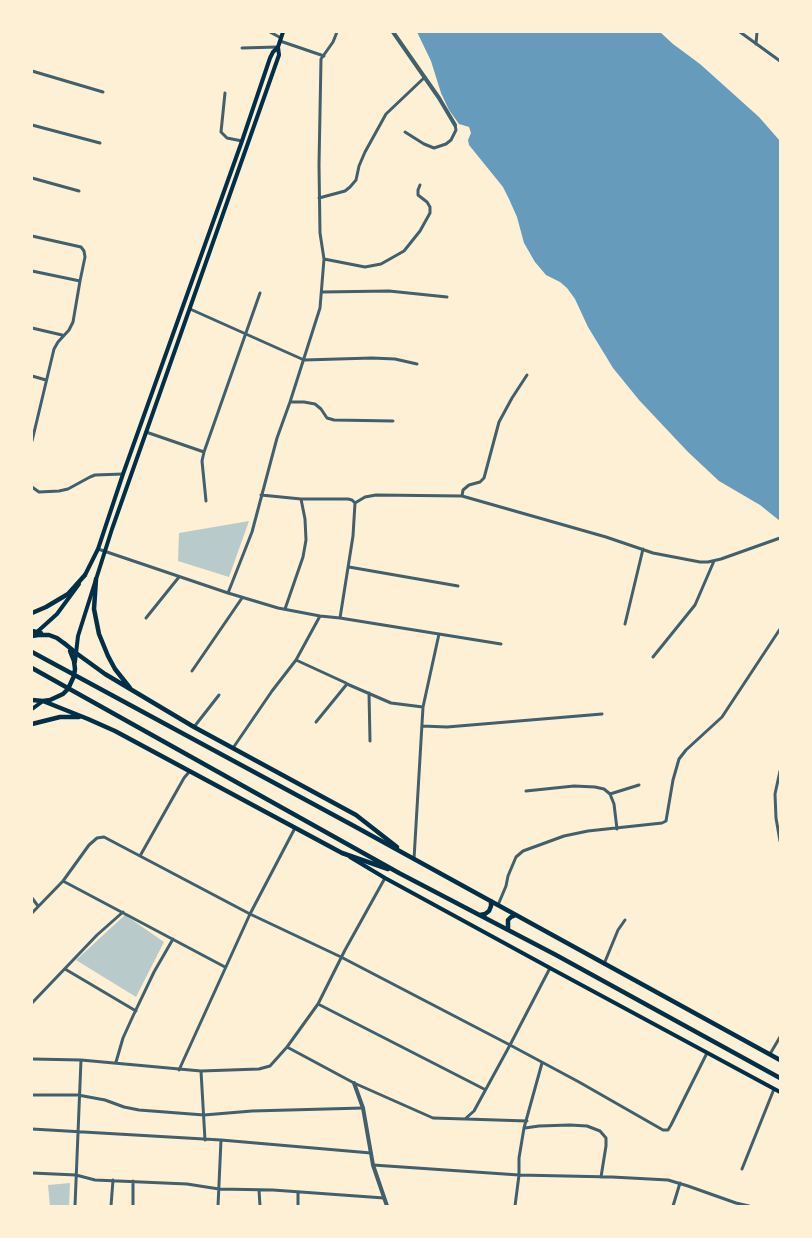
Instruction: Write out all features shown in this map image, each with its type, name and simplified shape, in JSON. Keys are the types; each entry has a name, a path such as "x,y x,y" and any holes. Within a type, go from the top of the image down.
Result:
{"highway":[{"path":"32,613 68,594 85,575"},
{"path":"96,579 94,609 103,645 114,669 139,695"},
{"path":"34,631 49,635 64,643 139,695 194,728 356,815 411,857"},
{"path":"32,636 49,635"},
{"path":"32,700 50,700 63,694 72,683 75,669 72,654 64,643"},
{"path":"32,652 780,1060"},
{"path":"32,668 399,873 780,1078"},
{"path":"43,701 115,731 342,853 399,873"},
{"path":"32,724 60,717 88,719"},
{"path":"480,915 489,911 491,901"},
{"path":"508,930 508,920 516,915"}],"main road":[{"path":"32,636 34,631 57,614 75,591 98,549 270,58 278,47 283,32"},
{"path":"75,669 78,636 105,551 279,56 278,47"},
{"path":"32,709 43,701"},
{"path":"342,853 780,1092"}],"street":[{"path":"270,32 281,40 324,56"},
{"path":"228,593 252,532 276,438 320,308 324,259 320,233 321,59 337,32"},
{"path":"393,32 425,77 456,130 451,140 434,148 405,132"},
{"path":"740,32 780,62"},
{"path":"756,44 757,32"},
{"path":"242,48 278,47"},
{"path":"32,71 103,92"},
{"path":"320,198 350,188 356,180 365,152 386,114 425,77"},
{"path":"225,93 221,132 227,138 242,141"},
{"path":"32,125 100,143"},
{"path":"32,178 79,191"},
{"path":"324,259 365,267 381,264 404,251 420,231 430,213 427,202 418,195 420,185"},
{"path":"32,236 81,247 85,257 73,322 54,349 33,427 32,441"},
{"path":"32,271 80,281"},
{"path":"322,292 389,291 447,297"},
{"path":"206,501 202,461 204,452 260,293"},
{"path":"189,308 304,360 372,358 395,359 417,364"},
{"path":"32,328 63,336"},
{"path":"462,496 463,490 469,485 480,482 484,478 499,422 527,375"},
{"path":"32,376 46,380"},
{"path":"290,402 315,404 327,418 334,420 393,421"},
{"path":"146,432 204,452"},
{"path":"32,487 39,492 59,491 68,489 95,475 123,474"},
{"path":"261,495 301,499 348,499 355,503"},
{"path":"355,503 365,497 376,495 462,496 676,558 708,562 780,538"},
{"path":"285,609 303,557 306,540 301,499"},
{"path":"340,618 353,537 355,503"},
{"path":"98,549 228,593 285,609 501,644"},
{"path":"625,624 643,549"},
{"path":"653,657 695,605 714,561"},
{"path":"348,567 458,586"},
{"path":"146,618 179,577"},
{"path":"192,670 243,597"},
{"path":"233,748 296,660 320,616"},
{"path":"498,905 516,857 523,851 564,836 666,821 672,780 680,759 686,750 722,717 780,628"},
{"path":"411,857 423,707 439,634"},
{"path":"296,660 391,703 423,707"},
{"path":"316,722 347,684"},
{"path":"369,693 370,741"},
{"path":"194,728 219,695"},
{"path":"421,726 447,727 602,714"},
{"path":"141,856 190,771"},
{"path":"780,771 775,794 780,841"},
{"path":"610,794 639,785"},
{"path":"526,791 574,786 604,789 610,794 614,804 617,829"},
{"path":"775,794 780,794"},
{"path":"178,1070 250,914 295,827"},
{"path":"32,913 63,881 89,845 97,838 104,837 250,914 341,957 579,1082 663,1130 668,1130 707,1053"},
{"path":"32,1059 81,1060 201,1071 259,1069 270,1066 287,1047 318,1004 385,878"},
{"path":"63,881 225,967"},
{"path":"32,898 38,906"},
{"path":"32,1003 97,935 123,912"},
{"path":"604,964 618,930 625,920"},
{"path":"116,1063 123,1038 154,972 173,939"},
{"path":"465,1119 474,1111 550,968"},
{"path":"65,969 136,1011"},
{"path":"318,1004 485,1090"},
{"path":"770,1054 780,1037"},
{"path":"287,1047 354,1083 433,1118 527,1121"},
{"path":"75,1206 81,1060"},
{"path":"515,1206 524,1128 543,1063"},
{"path":"201,1071 205,1140"},
{"path":"354,1083 363,1108 373,1166 387,1206"},
{"path":"742,1169 774,1089"},
{"path":"32,1095 78,1095 139,1110 204,1115 252,1111 363,1108"},
{"path":"524,1128 570,1125 586,1126 600,1131 606,1138 601,1177"},
{"path":"32,1129 221,1140 371,1153"},
{"path":"218,1206 221,1140"},
{"path":"373,1166 519,1175 668,1180 749,1206"},
{"path":"32,1173 187,1184 219,1189 384,1198"},
{"path":"111,1206 113,1180"},
{"path":"133,1181 133,1206"},
{"path":"673,1206 680,1183"},
{"path":"259,1190 260,1206"},
{"path":"298,1192 298,1206"}],"shaded area":[{"path":"249,521 229,577 178,561 179,533"},
{"path":"125,915 164,942 136,997 76,960"},
{"path":"70,1183 69,1206 50,1206 48,1185"}],"water":[{"path":"417,32 660,32 759,117 780,141 780,521 760,505 719,481 639,400 613,368 567,288 546,275 535,262 524,243 517,217 503,187 469,145 468,140 471,133 469,127 459,124 449,110 431,61"}]}
